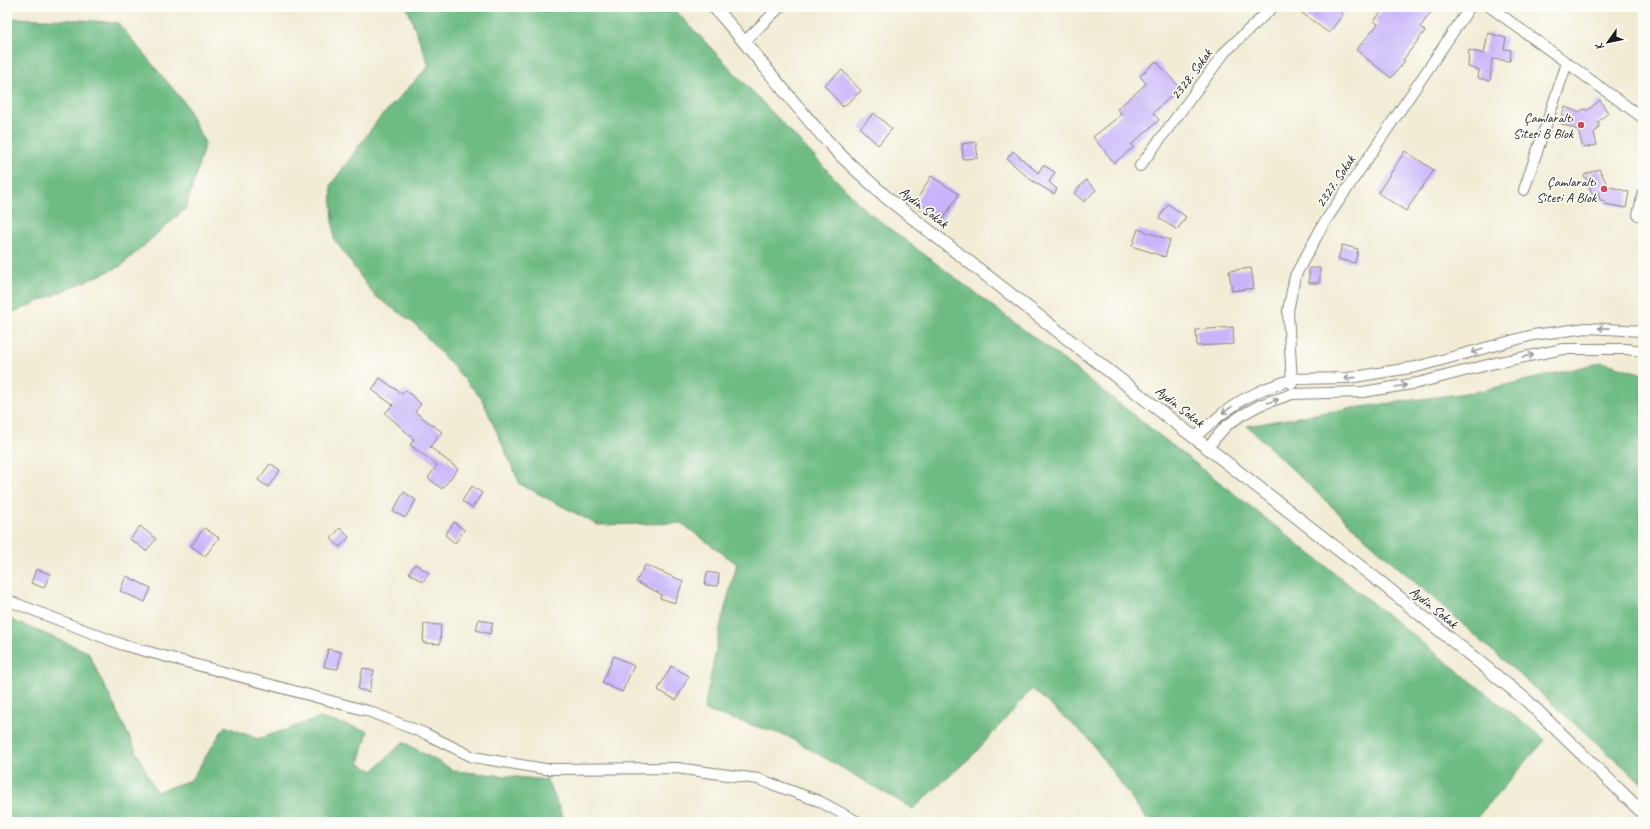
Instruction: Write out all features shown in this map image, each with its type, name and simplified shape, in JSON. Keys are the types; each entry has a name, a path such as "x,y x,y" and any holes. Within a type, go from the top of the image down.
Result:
{"street":[{"name":"Aydin Sokak","path":"714,7 745,41 794,104 832,147 887,198 1380,582 1526,700 1643,813"},
{"path":"745,41 780,7"},
{"name":"2328. Sokak","path":"1140,166 1225,52 1273,7"},
{"name":"2327. Sokak","path":"1292,394 1293,379 1288,311 1296,276 1324,223 1470,7"},
{"path":"1490,7 1643,118"},
{"path":"1524,190 1567,63"},
{"path":"1638,215 1643,193"},
{"path":"1195,437 1223,413 1242,400 1264,389 1293,379 1348,378 1416,368 1533,335 1587,328 1643,331"},
{"path":"1208,447 1226,426 1242,415 1260,405 1292,394 1362,392 1410,384 1495,363 1563,349 1626,349 1643,351"},
{"path":"7,600 123,645 368,711 426,734 473,757 545,769 676,768 758,779 819,801 858,822"}],"green space":[{"path":"407,7 672,7 864,209 1052,351 1545,740 1473,822 1234,822 1147,820 1088,738 1032,689 974,754 913,809 787,736 704,710 722,619 737,564 681,523 598,525 520,484 482,399 415,324 374,295 334,239 331,185 377,121 429,66"},
{"path":"7,18 80,20 118,23 184,102 205,143 186,208 121,266 7,315"},
{"path":"1603,362 1643,374 1643,784 1364,537 1247,426 1339,410 1481,391"},
{"path":"7,618 88,652 156,792 191,780 225,726 258,739 320,718 368,731 359,763 373,771 403,742 455,771 547,780 565,822 7,822"}],"building":[{"path":"1294,7 1334,7 1343,14 1329,33"},
{"path":"1385,7 1435,7 1420,27 1425,31 1403,60 1405,61 1391,78 1356,50 1378,24 1374,21"},
{"path":"1488,33 1506,38 1504,49 1511,50 1510,61 1492,59 1490,81 1478,78 1479,70 1468,67 1469,50 1484,54"},
{"path":"1156,61 1180,88 1153,113 1159,120 1131,145 1134,147 1114,163 1093,137 1122,114 1117,109 1146,84 1140,76"},
{"path":"842,70 861,91 843,107 824,85"},
{"name":"Çamlaraltı Sitesi B Blok","path":"1600,100 1608,113 1598,122 1599,127 1594,133 1597,145 1583,148 1578,130 1559,123 1565,107 1578,112 1585,109 1587,111"},
{"path":"874,113 892,129 878,145 860,128"},
{"path":"976,142 978,158 963,159 962,144"},
{"path":"1013,151 1038,173 1043,165 1055,172 1049,182 1057,189 1054,194 1031,180 1007,159"},
{"path":"1405,151 1434,170 1406,211 1378,193"},
{"name":"Çamlaraltı Sitesi A Blok","path":"1599,169 1608,186 1629,192 1626,208 1605,204 1606,201 1600,200 1598,192 1593,195 1584,175"},
{"path":"931,176 959,194 941,222 914,205"},
{"path":"1086,180 1096,190 1084,202 1074,193"},
{"path":"1168,204 1186,217 1177,230 1159,218"},
{"path":"1138,229 1170,240 1165,257 1132,246"},
{"path":"1342,245 1358,249 1355,263 1338,259"},
{"path":"1251,268 1254,288 1232,291 1229,271"},
{"path":"1309,268 1320,268 1320,283 1309,283"},
{"path":"1233,327 1234,344 1197,346 1196,330"},
{"path":"380,378 402,394 406,390 421,404 415,412 442,432 430,447 458,469 442,489 428,478 437,465 410,445 414,439 385,413 393,405 372,390"},
{"path":"270,464 280,471 268,487 258,480"},
{"path":"472,486 482,493 472,508 462,501"},
{"path":"404,492 416,500 405,518 393,511"},
{"path":"454,522 464,530 455,543 445,535"},
{"path":"140,526 156,539 146,551 130,539"},
{"path":"204,528 219,538 205,556 191,546"},
{"path":"340,528 349,537 340,547 331,539"},
{"path":"415,564 429,573 423,582 409,573"},
{"path":"645,565 683,581 675,603 660,598 661,594 636,582"},
{"path":"36,569 50,574 44,588 31,583"},
{"path":"707,572 719,574 718,586 705,585"},
{"path":"126,576 151,588 145,602 120,591"},
{"path":"479,619 493,623 490,634 476,630"},
{"path":"424,624 441,625 440,644 423,643"},
{"path":"328,649 341,652 338,669 324,667"},
{"path":"614,656 634,666 622,692 602,683"},
{"path":"671,666 689,676 676,700 658,690"},
{"path":"363,668 374,671 369,692 358,689"}],"place":[{"name":"Çamlaraltı Sitesi B Blok","path":"1581,125"},
{"name":"Çamlaraltı Sitesi A Blok","path":"1604,189"}]}
